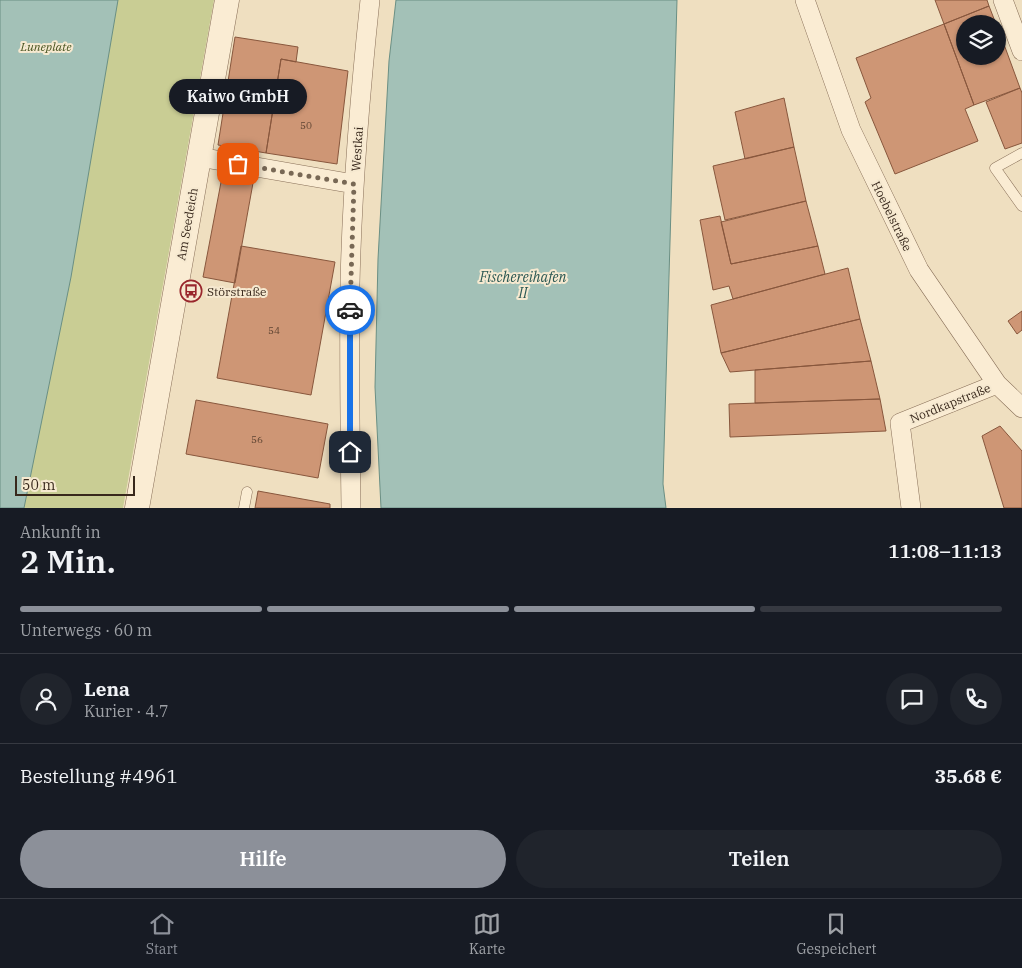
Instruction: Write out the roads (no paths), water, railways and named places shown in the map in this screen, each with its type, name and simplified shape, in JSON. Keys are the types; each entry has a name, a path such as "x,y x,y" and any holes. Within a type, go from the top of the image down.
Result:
{"street":[{"name":"Am Seedeich","path":"137,508 227,0"},
{"name":"Westkai","path":"351,508 350,284 354,184 363,63 370,0"},
{"name":"Hoebelstraße","path":"805,0 850,130 919,270 997,384 1022,408"},
{"path":"1003,0 1022,51"},
{"path":"199,157 354,184"},
{"name":"Nordkapstraße","path":"911,508 900,423 997,384"}],"lane":[{"path":"1022,153 995,168 1022,206"},
{"path":"244,508 247,492"}],"water":[{"name":"Luneplate","path":"0,0 118,0 71,277 24,508 0,508"},
{"name":"Fischereihafen II","path":"396,0 677,0 663,484 666,508 381,508 375,387 378,259 389,61"}],"place":[{"name":"Kaiwo GmbH","path":"238,164"},
{"name":"Störstraße","path":"191,291"}]}
